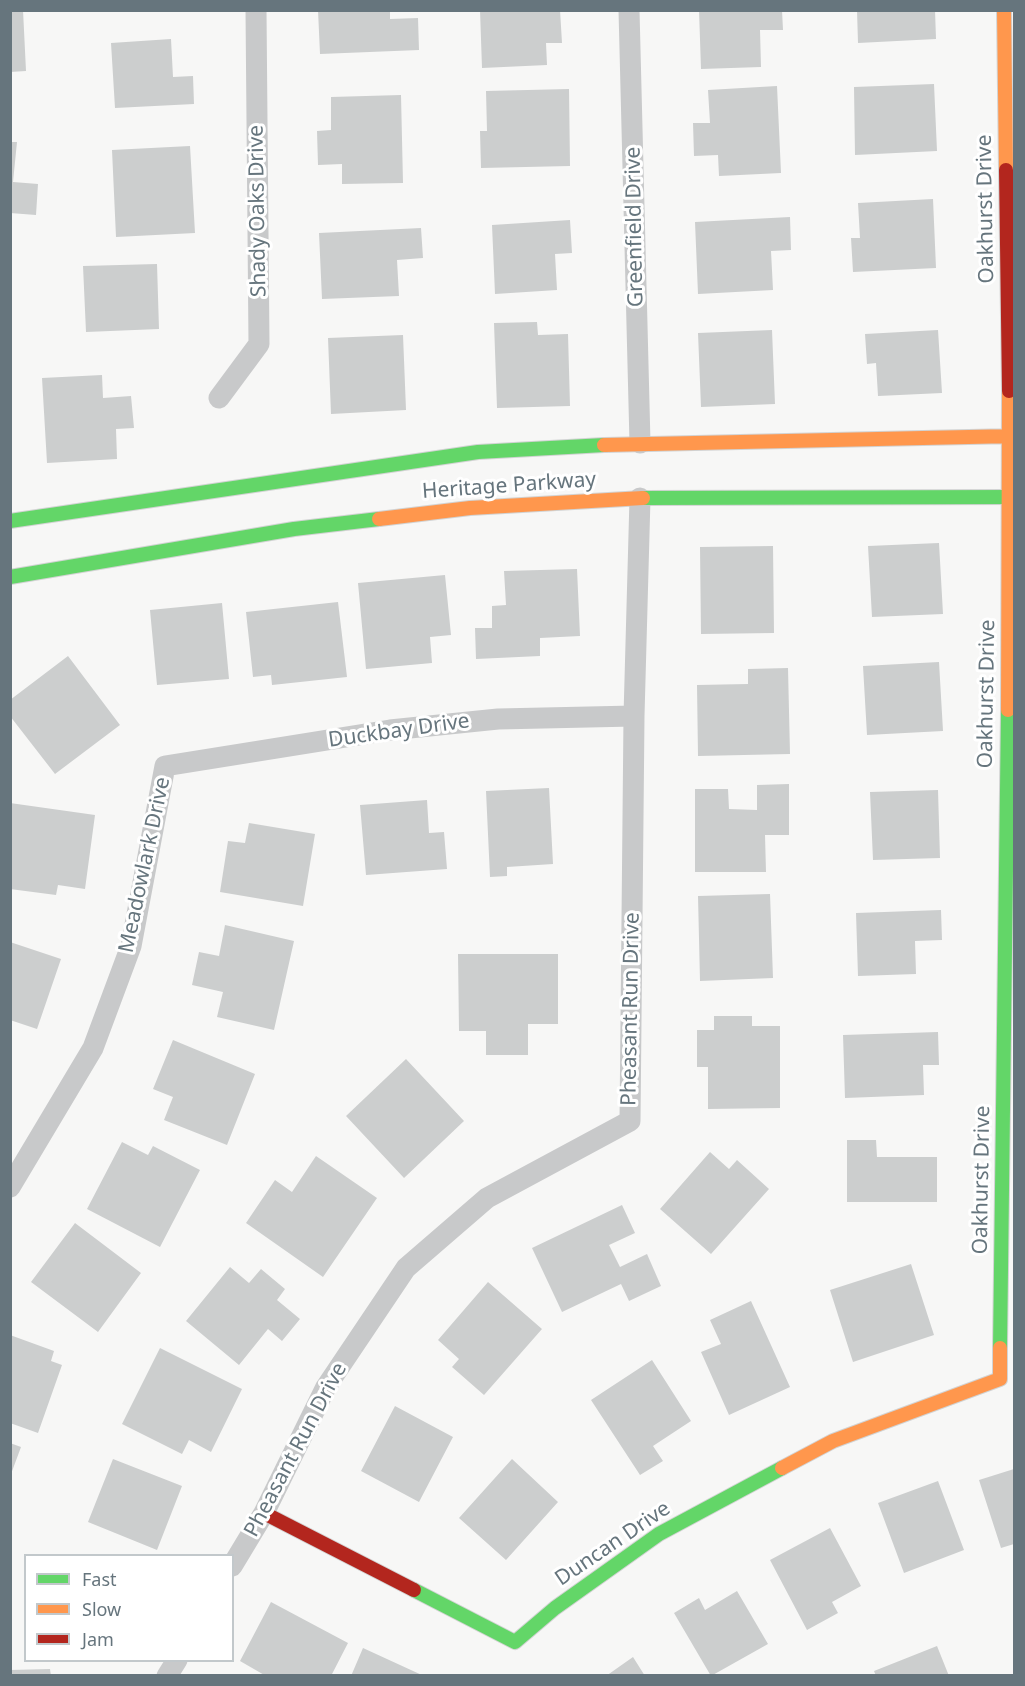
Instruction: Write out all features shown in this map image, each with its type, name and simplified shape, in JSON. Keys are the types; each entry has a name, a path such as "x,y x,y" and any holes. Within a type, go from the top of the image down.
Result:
{"street":[{"name":"Shady Oaks Drive","path":"219,398 259,344 256,10"},
{"name":"Greenfield Drive","path":"629,10 640,443"},
{"name":"Oakhurst Drive","path":"1000,1379 1012,497 1004,10"},
{"name":"Heritage Parkway","path":"10,521 478,452 640,443 1012,436"},
{"name":"Heritage Parkway","path":"10,577 294,529 470,508 640,498 1012,497"},
{"name":"Pheasant Run Drive","path":"234,1563 264,1513 326,1387 406,1268 487,1198 630,1121 634,716 640,498"},
{"name":"Duckbay Drive","path":"165,766 390,730 498,719 634,716"},
{"name":"Meadowlark Drive","path":"10,1187 93,1047 131,946 165,766"},
{"name":"Duncan Drive","path":"264,1513 516,1642 555,1608 669,1529 833,1441 1000,1379"},
{"path":"167,1676 176,1662"}],"building":[{"path":"10,10 23,10 26,71 10,72"},
{"path":"318,10 390,10 390,19 418,18 419,50 320,54"},
{"path":"480,10 560,10 562,43 546,43 547,65 482,68"},
{"path":"699,10 782,10 783,30 760,30 761,67 701,69"},
{"path":"857,10 935,10 936,39 858,43"},
{"path":"171,39 173,77 193,76 194,104 115,108 111,43"},
{"path":"934,84 937,151 855,155 854,87"},
{"path":"777,86 781,173 719,176 718,155 694,156 693,123 710,123 708,90"},
{"path":"569,89 570,166 481,168 480,131 487,131 486,91"},
{"path":"401,95 403,183 342,184 342,164 318,165 317,131 331,130 331,97"},
{"path":"10,142 17,142 13,182 38,184 36,215 10,213"},
{"path":"190,146 195,233 116,237 112,150"},
{"path":"933,199 936,268 853,272 851,238 860,238 858,203"},
{"path":"790,217 791,250 771,251 773,290 698,294 695,222"},
{"path":"570,220 572,253 555,254 557,290 495,294 492,225"},
{"path":"421,228 423,258 397,260 399,296 322,299 319,233"},
{"path":"157,264 159,329 86,332 83,266"},
{"path":"537,322 538,335 568,334 570,406 497,408 494,323"},
{"path":"772,330 775,404 701,407 698,333"},
{"path":"938,330 942,393 878,396 876,363 867,364 865,334"},
{"path":"403,335 406,410 331,414 328,338"},
{"path":"102,375 103,398 131,396 134,428 116,429 117,459 47,463 42,378"},
{"path":"939,543 943,614 872,617 868,546"},
{"path":"773,546 774,633 701,634 700,547"},
{"path":"577,569 580,636 540,638 540,656 476,659 475,628 492,628 492,606 506,605 504,571"},
{"path":"445,575 451,635 430,637 432,663 366,669 358,583"},
{"path":"338,602 347,677 272,685 271,675 253,677 246,612"},
{"path":"222,603 229,679 157,685 150,610"},
{"path":"68,656 120,725 55,774 10,716 10,700"},
{"path":"939,662 943,731 867,735 863,666"},
{"path":"788,668 790,754 698,756 697,685 748,684 748,669"},
{"path":"789,784 789,835 765,835 766,872 695,872 695,789 728,789 729,809 757,810 757,785"},
{"path":"549,788 553,864 507,867 507,876 490,877 486,791"},
{"path":"938,790 940,858 873,860 870,792"},
{"path":"427,800 429,833 444,832 447,869 366,875 360,805"},
{"path":"10,803 95,815 85,889 58,885 56,895 10,889"},
{"path":"249,823 315,834 303,906 220,892 228,841 245,843"},
{"path":"770,894 773,978 700,981 698,896"},
{"path":"941,910 942,940 915,941 916,974 858,976 856,913"},
{"path":"225,925 294,941 274,1030 217,1017 223,992 192,985 199,952 219,956"},
{"path":"10,942 61,959 37,1029 10,1020"},
{"path":"458,954 558,954 558,1024 528,1024 528,1055 486,1055 486,1031 459,1031"},
{"path":"714,1016 752,1016 752,1026 780,1026 780,1108 708,1109 708,1067 697,1067 697,1030 714,1030"},
{"path":"938,1032 939,1065 923,1065 924,1095 845,1098 843,1035"},
{"path":"173,1040 255,1074 227,1145 164,1120 173,1097 153,1089"},
{"path":"406,1059 464,1121 404,1178 346,1116"},
{"path":"847,1140 876,1140 877,1157 937,1157 937,1202 847,1202"},
{"path":"122,1142 148,1155 153,1146 200,1170 160,1247 87,1209"},
{"path":"710,1152 729,1169 737,1160 769,1189 711,1254 660,1209"},
{"path":"316,1156 377,1198 323,1277 246,1223 275,1180 292,1192"},
{"path":"622,1205 635,1233 609,1245 620,1267 647,1254 661,1286 629,1301 621,1284 562,1312 532,1248"},
{"path":"75,1223 141,1273 98,1332 31,1282"},
{"path":"911,1264 934,1335 853,1362 830,1290"},
{"path":"230,1267 249,1283 261,1269 285,1289 277,1300 300,1319 282,1341 268,1329 239,1365 186,1321"},
{"path":"488,1282 542,1329 484,1395 452,1367 459,1359 438,1340"},
{"path":"751,1301 790,1387 729,1415 701,1352 721,1344 710,1320"},
{"path":"10,1335 54,1351 51,1361 62,1365 38,1433 10,1423"},
{"path":"160,1348 242,1389 211,1452 189,1440 182,1454 122,1424"},
{"path":"652,1360 691,1421 653,1446 663,1461 640,1475 591,1400"},
{"path":"395,1406 453,1437 419,1502 361,1471"},
{"path":"10,1443 21,1447 11,1474 10,1474"},
{"path":"113,1459 182,1486 157,1550 88,1522"},
{"path":"512,1459 558,1502 506,1560 459,1518"},
{"path":"1014,1469 1014,1544 1001,1548 979,1480"},
{"path":"938,1481 964,1550 904,1573 878,1503"},
{"path":"830,1528 861,1586 832,1602 838,1613 807,1630 770,1560"},
{"path":"737,1591 768,1644 711,1676 674,1613 699,1598 705,1610"},
{"path":"271,1602 348,1643 331,1676 266,1676 240,1661"},
{"path":"937,1646 949,1676 876,1676 874,1671"},
{"path":"363,1648 424,1676 351,1676"},
{"path":"633,1657 645,1676 606,1676"},
{"path":"50,1669 51,1676 10,1676 10,1670"}],"traffic: fast":[{"path":"10,521 478,452 604,445"},
{"path":"643,498 1014,497"},
{"path":"10,577 294,529 379,519"},
{"path":"1000,1348 1008,710"},
{"path":"414,1590 515,1642 555,1608 659,1534 782,1468"}],"traffic: slow":[{"path":"1004,10 1006,170"},
{"path":"1008,710 1009,391"},
{"path":"604,445 1014,436"},
{"path":"379,519 470,508 643,498"},
{"path":"782,1468 833,1441 1000,1379 1000,1348"}],"traffic: jam":[{"path":"1006,170 1009,391"},
{"path":"264,1513 414,1590"}]}
